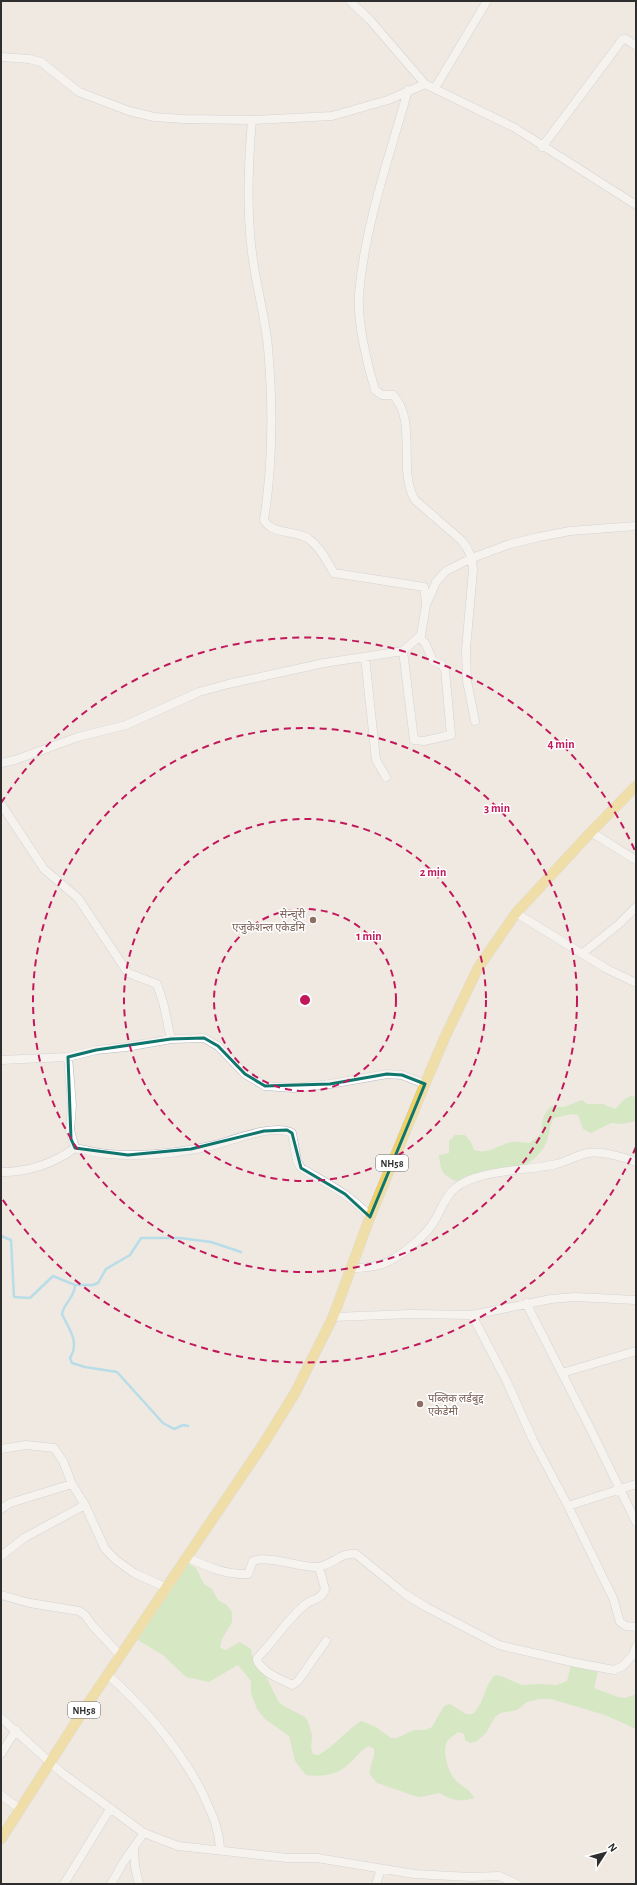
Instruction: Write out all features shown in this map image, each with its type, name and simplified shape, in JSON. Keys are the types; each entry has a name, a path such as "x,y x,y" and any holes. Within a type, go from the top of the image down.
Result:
{"main road":[{"name":"NH58","path":"1,1839 107,1674 264,1442 295,1393 332,1317 352,1268 370,1217 425,1084 445,1037 478,968 516,914 591,832 636,786"}],"street":[{"path":"350,1 370,20 425,84 515,128 542,147 636,205"},
{"path":"435,88 487,1"},
{"path":"542,147 622,40 626,39 636,46"},
{"path":"1,57 29,59 41,62 79,92 97,100 154,117 184,119 252,120 332,116 388,100 408,90 425,84"},
{"path":"408,90 371,215 359,295 360,322 375,390 382,396 394,396 399,401 407,434 407,477 410,492 415,500 467,546 472,558 473,570 466,649 467,681 475,721"},
{"path":"252,120 248,197 253,259 264,319 269,377 271,442 264,520 271,529 299,535 310,540 318,547 334,573 424,587 426,605"},
{"path":"1,763 15,760 78,737 126,725 199,692 255,677 403,651 421,635 426,605 436,582 446,571 472,558 510,544 558,533 604,527 636,526"},
{"path":"403,651 414,740 424,741 451,735 444,669 442,664 433,661 425,643 419,637"},
{"path":"365,657 376,760 386,777"},
{"path":"1,804 44,869 78,898 128,973 157,984 163,1002 170,1039"},
{"path":"591,832 636,860"},
{"path":"583,953 619,924 636,906"},
{"path":"516,914 583,953 607,969 636,983"},
{"path":"1,1060 68,1057 96,1050 126,1047 170,1039 204,1038 218,1046 245,1074 265,1086 294,1088 323,1085 387,1074 402,1075 425,1084"},
{"path":"68,1057 72,1105 70,1130 75,1148"},
{"path":"1,1172 31,1169 53,1161 75,1148 106,1154 128,1155 169,1152 214,1145 264,1131 287,1130 292,1133 297,1161 301,1168 345,1194 360,1205 370,1217"},
{"path":"352,1268 372,1267 393,1260 423,1235 431,1226 454,1189 469,1180 531,1167 556,1164 589,1153 622,1157 636,1162"},
{"path":"332,1317 411,1314 472,1315 526,1303 575,1297 636,1300"},
{"path":"526,1303 636,1522"},
{"path":"472,1315 507,1382 533,1440 568,1506 613,1598 620,1622 626,1626 636,1627"},
{"path":"562,1373 636,1351"},
{"path":"1,1449 26,1445 54,1448 63,1461 72,1484 85,1505 105,1549 116,1560 134,1573 166,1585"},
{"path":"1,1509 10,1503 72,1484"},
{"path":"568,1506 636,1484"},
{"path":"1,1556 24,1538 85,1505"},
{"path":"184,1560 213,1569 248,1574 253,1561 260,1559 302,1566 319,1567 348,1552 356,1554 410,1597 499,1645 576,1663 614,1670 622,1666 633,1655 636,1647"},
{"path":"319,1567 325,1589 324,1593 321,1597 307,1604 287,1624 257,1659 258,1663 266,1670 292,1685 298,1681 326,1641"},
{"path":"1,1595 30,1603 79,1611 85,1615 92,1625 120,1655"},
{"path":"107,1674 154,1720 185,1762 215,1819 220,1834 220,1849"},
{"path":"1,1718 62,1773 110,1809 144,1833 178,1846 220,1849 286,1858 316,1858 381,1870 471,1881 499,1876 517,1884"},
{"path":"1,1754 16,1730"},
{"path":"1,1795 20,1809"},
{"path":"64,1884 110,1809"},
{"path":"111,1884 123,1863 144,1833"},
{"path":"134,1847 135,1867 139,1884"},
{"path":"376,1884 381,1870"}],"highlighted area":[{"path":"204,1038 218,1046 245,1074 265,1086 330,1084 387,1074 402,1075 425,1084 370,1217 345,1194 301,1168 292,1133 287,1130 264,1131 191,1149 128,1155 75,1148 71,1139 68,1057 96,1050 171,1039"}],"green space":[{"path":"631,1096 636,1097 636,1121 623,1124 611,1123 591,1133 583,1129 578,1115 572,1114 554,1118 544,1147 537,1156 523,1166 507,1170 476,1174 456,1181 447,1176 441,1168 439,1155 449,1153 449,1141 455,1135 465,1135 471,1142 474,1150 479,1151 489,1150 511,1142 530,1143 542,1133 543,1118 552,1106 564,1107 582,1100 587,1104 603,1104 615,1109 625,1099"},
{"path":"186,1562 196,1568 204,1584 212,1589 218,1600 227,1605 232,1612 232,1622 222,1639 220,1648 226,1650 240,1642 251,1649 254,1664 267,1678 278,1701 282,1705 305,1717 308,1722 312,1735 311,1748 313,1754 319,1755 325,1751 361,1721 376,1727 391,1738 397,1738 414,1730 426,1730 432,1727 444,1706 450,1704 466,1714 473,1714 495,1675 522,1685 557,1685 567,1681 571,1666 598,1672 594,1688 625,1698 634,1695 636,1691 636,1729 605,1715 551,1699 539,1699 527,1702 517,1710 500,1713 495,1717 486,1733 477,1741 470,1743 465,1740 464,1734 458,1732 448,1740 446,1744 445,1755 450,1772 456,1781 468,1790 474,1798 464,1800 452,1799 439,1793 421,1797 415,1796 377,1783 369,1773 374,1755 374,1749 369,1746 362,1750 348,1765 337,1772 319,1776 306,1775 295,1761 289,1736 265,1719 257,1709 251,1693 251,1681 238,1665 209,1682 186,1677 163,1655 138,1640"}],"waterway":[{"path":"1,1236 11,1240 14,1297 30,1298 53,1276 75,1285 93,1285 98,1283 106,1269 130,1255 141,1238 180,1238 211,1242 241,1252"},
{"path":"75,1285 75,1289 62,1314 74,1341 73,1352 70,1358 72,1363 85,1367 117,1372 163,1423 174,1429 183,1425 188,1426"}],"place":[{"name":"सेन्चुरी एजुकेशन्ल एकेडमि","path":"313,920"},
{"name":"पब्लिक लर्डबुद्द एकेडेमी","path":"420,1404"}]}
